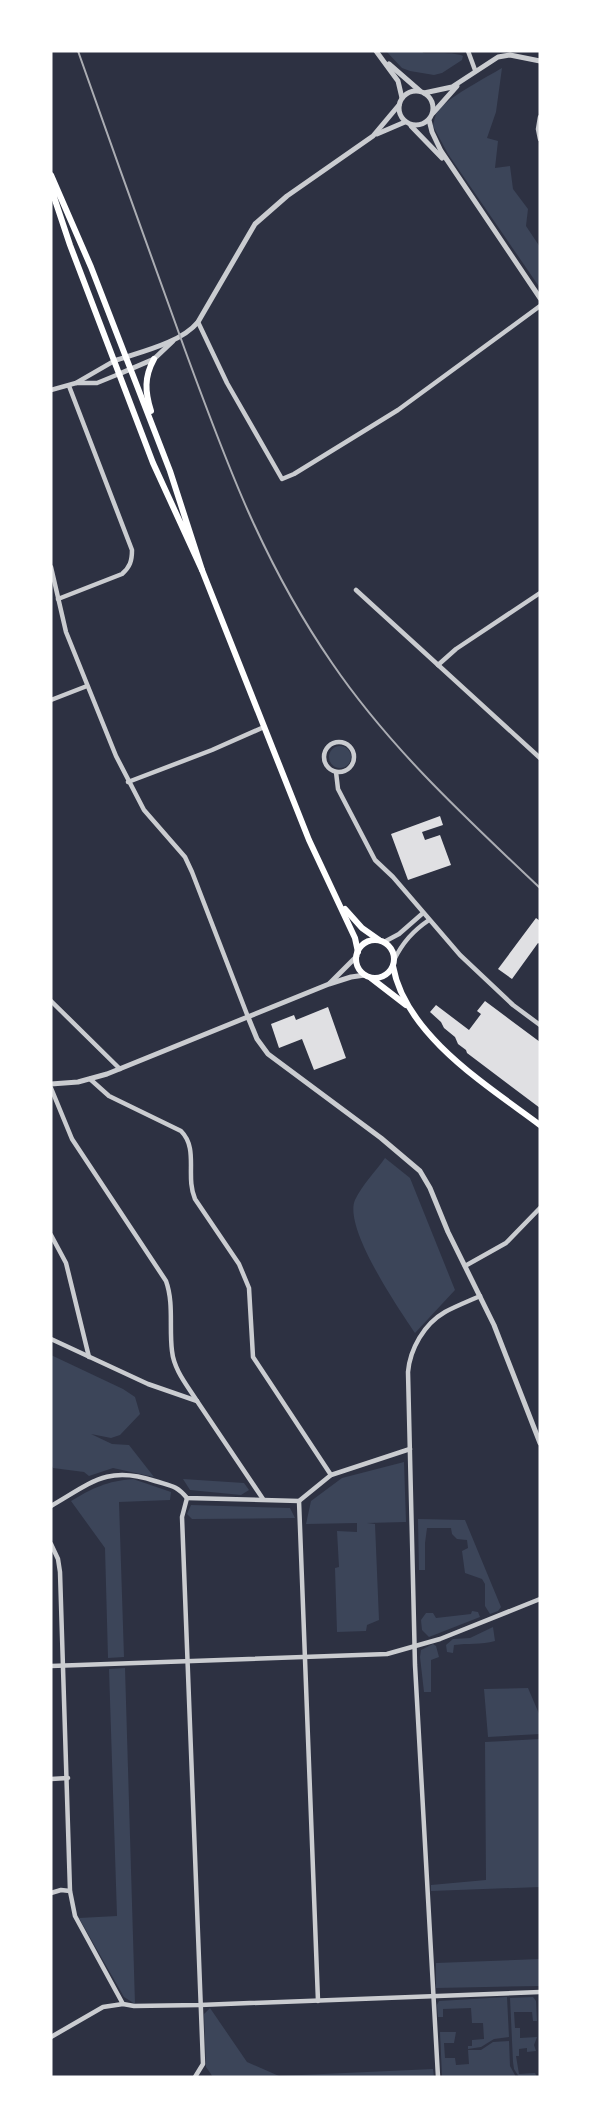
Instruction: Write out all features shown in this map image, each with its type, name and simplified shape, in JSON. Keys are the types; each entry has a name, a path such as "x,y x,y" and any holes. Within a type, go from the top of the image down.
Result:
{"main road":[{"path":"51,175 85,251 159,444 197,557 309,840 355,938 359,969 414,1012"},
{"path":"51,188 70,245 156,471 197,557"},
{"path":"154,359 147,372 146,389 150,411 158,430 159,444"},
{"path":"338,902 362,928 392,950 396,985 433,1038 450,1056 540,1125"},
{"path":"357,954 365,943 376,940 383,942"},
{"path":"368,976 376,978 386,974 393,963"}],"street":[{"path":"376,51 432,102 431,117 435,141 540,298"},
{"path":"468,51 475,70"},
{"path":"373,136 409,92 444,90 494,58 505,55 540,61"},
{"path":"385,61 401,87 402,98"},
{"path":"51,390 69,386 114,361 174,340 189,331 198,322 255,224 287,196 373,136 407,123 420,125 431,117 461,80"},
{"path":"399,105 399,113 407,123 450,166"},
{"path":"540,117 538,129 540,139"},
{"path":"198,322 227,383 282,479 294,474 398,410 540,306"},
{"path":"76,383 97,383 130,370 154,359 174,340"},
{"path":"58,598 122,574 129,569 132,558 132,550 69,386"},
{"path":"51,567 66,632 128,782 144,810 185,857 257,1039 268,1054 398,1151 420,1171 494,1325 540,1443"},
{"path":"357,590 540,758"},
{"path":"438,665 456,649 540,593"},
{"path":"51,700 87,686"},
{"path":"128,782 212,750 264,727"},
{"path":"336,772 348,770 354,762 355,756 351,747 343,742 329,746 324,754 326,764 336,772 338,789 371,854 459,955 486,981 540,1025"},
{"path":"383,942 399,934 423,913"},
{"path":"393,963 403,943 429,920"},
{"path":"329,984 357,954"},
{"path":"263,1499 178,1372 172,1351 170,1292 166,1281 72,1139 51,1086 90,1079 120,1069 329,984 351,976 368,976"},
{"path":"51,1001 120,1069"},
{"path":"90,1079 109,1096 182,1131 188,1137 191,1145 190,1189 239,1264 249,1288 253,1357 331,1475"},
{"path":"465,1266 506,1243 540,1208"},
{"path":"51,1234 66,1263 89,1357"},
{"path":"438,2077 415,1645 408,1372 414,1347 440,1315 480,1296"},
{"path":"51,1339 148,1384 197,1401"},
{"path":"51,1506 99,1479 113,1474 135,1474 178,1488 187,1498 299,1501 331,1475 410,1449"},
{"path":"187,1498 182,1516 203,2064 195,2077"},
{"path":"299,1501 318,2001"},
{"path":"51,1544 60,1572 70,1891 75,1916 123,2004"},
{"path":"51,1666 387,1654 440,1639 540,1599"},
{"path":"51,1779 68,1778"},
{"path":"51,1893 61,1890 70,1891"},
{"path":"51,2037 103,2007 123,2004 134,2006 200,2005 540,1992"}],"shaded area":[{"path":"386,51 422,51 423,53 463,56 462,60 442,73 434,75 402,68"},
{"path":"502,68 496,112 487,138 498,141 495,168 510,166 513,189 528,209 526,226 540,247 540,288 448,154 433,126 437,112 448,101"},
{"path":"340,746 348,749 351,757 348,765 340,768 332,765 329,757 332,749"},
{"path":"385,1158 410,1178 455,1290 415,1333 374,1268 364,1248 353,1213 358,1194"},
{"path":"51,1355 135,1397 140,1414 120,1435 111,1438 91,1434 112,1444 129,1445 154,1477 113,1468 89,1476 84,1472 53,1468 51,1464"},
{"path":"404,1462 406,1522 367,1523 375,1524 379,1620 367,1625 366,1631 337,1632 335,1568 339,1567 337,1531 357,1532 357,1523 306,1524 311,1501 342,1478"},
{"path":"133,1479 171,1492 170,1500 119,1502 124,1657 108,1658 105,1548 71,1501 100,1486"},
{"path":"183,1479 244,1483 249,1490 241,1495 190,1490"},
{"path":"191,1505 290,1508 295,1518 192,1519 187,1514"},
{"path":"418,1519 465,1520 501,1607 498,1611 490,1614 485,1606 485,1584 482,1579 465,1573 462,1551 468,1548 467,1540 457,1539 452,1534 451,1528 427,1528 425,1570 419,1570"},
{"path":"472,1611 478,1612 480,1617 429,1637 422,1630 421,1620 426,1613 433,1613 436,1618 471,1614"},
{"path":"493,1627 495,1641 454,1645 453,1653 447,1652 446,1645 453,1639 470,1638"},
{"path":"433,1644 436,1646 439,1657 431,1660 431,1692 424,1692 421,1650"},
{"path":"125,1668 135,2004 124,1997 79,1918 117,1916 109,1669"},
{"path":"528,1688 540,1716 540,1734 488,1737 484,1689"},
{"path":"540,1739 540,1887 431,1891 431,1885 486,1880 485,1742"},
{"path":"540,1959 540,1986 436,1988 436,1963"},
{"path":"507,1997 509,2037 494,2039 481,2047 468,2049 468,2046 472,2046 472,2040 484,2039 483,2023 472,2023 471,2008 443,2009 443,2017 438,2017 439,2001"},
{"path":"533,1997 536,2001 537,2021 533,2021 532,2012 514,2012 515,2028 520,2028 520,2038 537,2037 534,2045 536,2051 527,2052 527,2048 519,2049 519,2056 516,2056 519,2074 535,2073 537,2077 519,2077 513,2062 510,1998"},
{"path":"210,2008 247,2062 279,2076 433,2069 434,2077 213,2077 206,2067 204,2014"},
{"path":"440,2032 456,2032 454,2043 444,2043 445,2058 455,2058 456,2065 469,2064 468,2050 481,2050 493,2042 509,2041 510,2066 516,2077 442,2077"}],"building":[{"path":"440,816 443,825 422,832 425,840 440,835 451,865 408,880 391,834"},
{"path":"536,918 540,921 540,944 538,943 512,979 498,969"},
{"path":"485,1001 540,1042 540,1108 467,1053 455,1037 430,1012 436,1005 469,1030 481,1014 477,1011"},
{"path":"328,1007 346,1058 314,1070 302,1039 279,1048 271,1024 294,1015 296,1020"}],"railway":[{"path":"78,51 231,472 286,588 332,663 378,724 430,781 540,888"}]}
